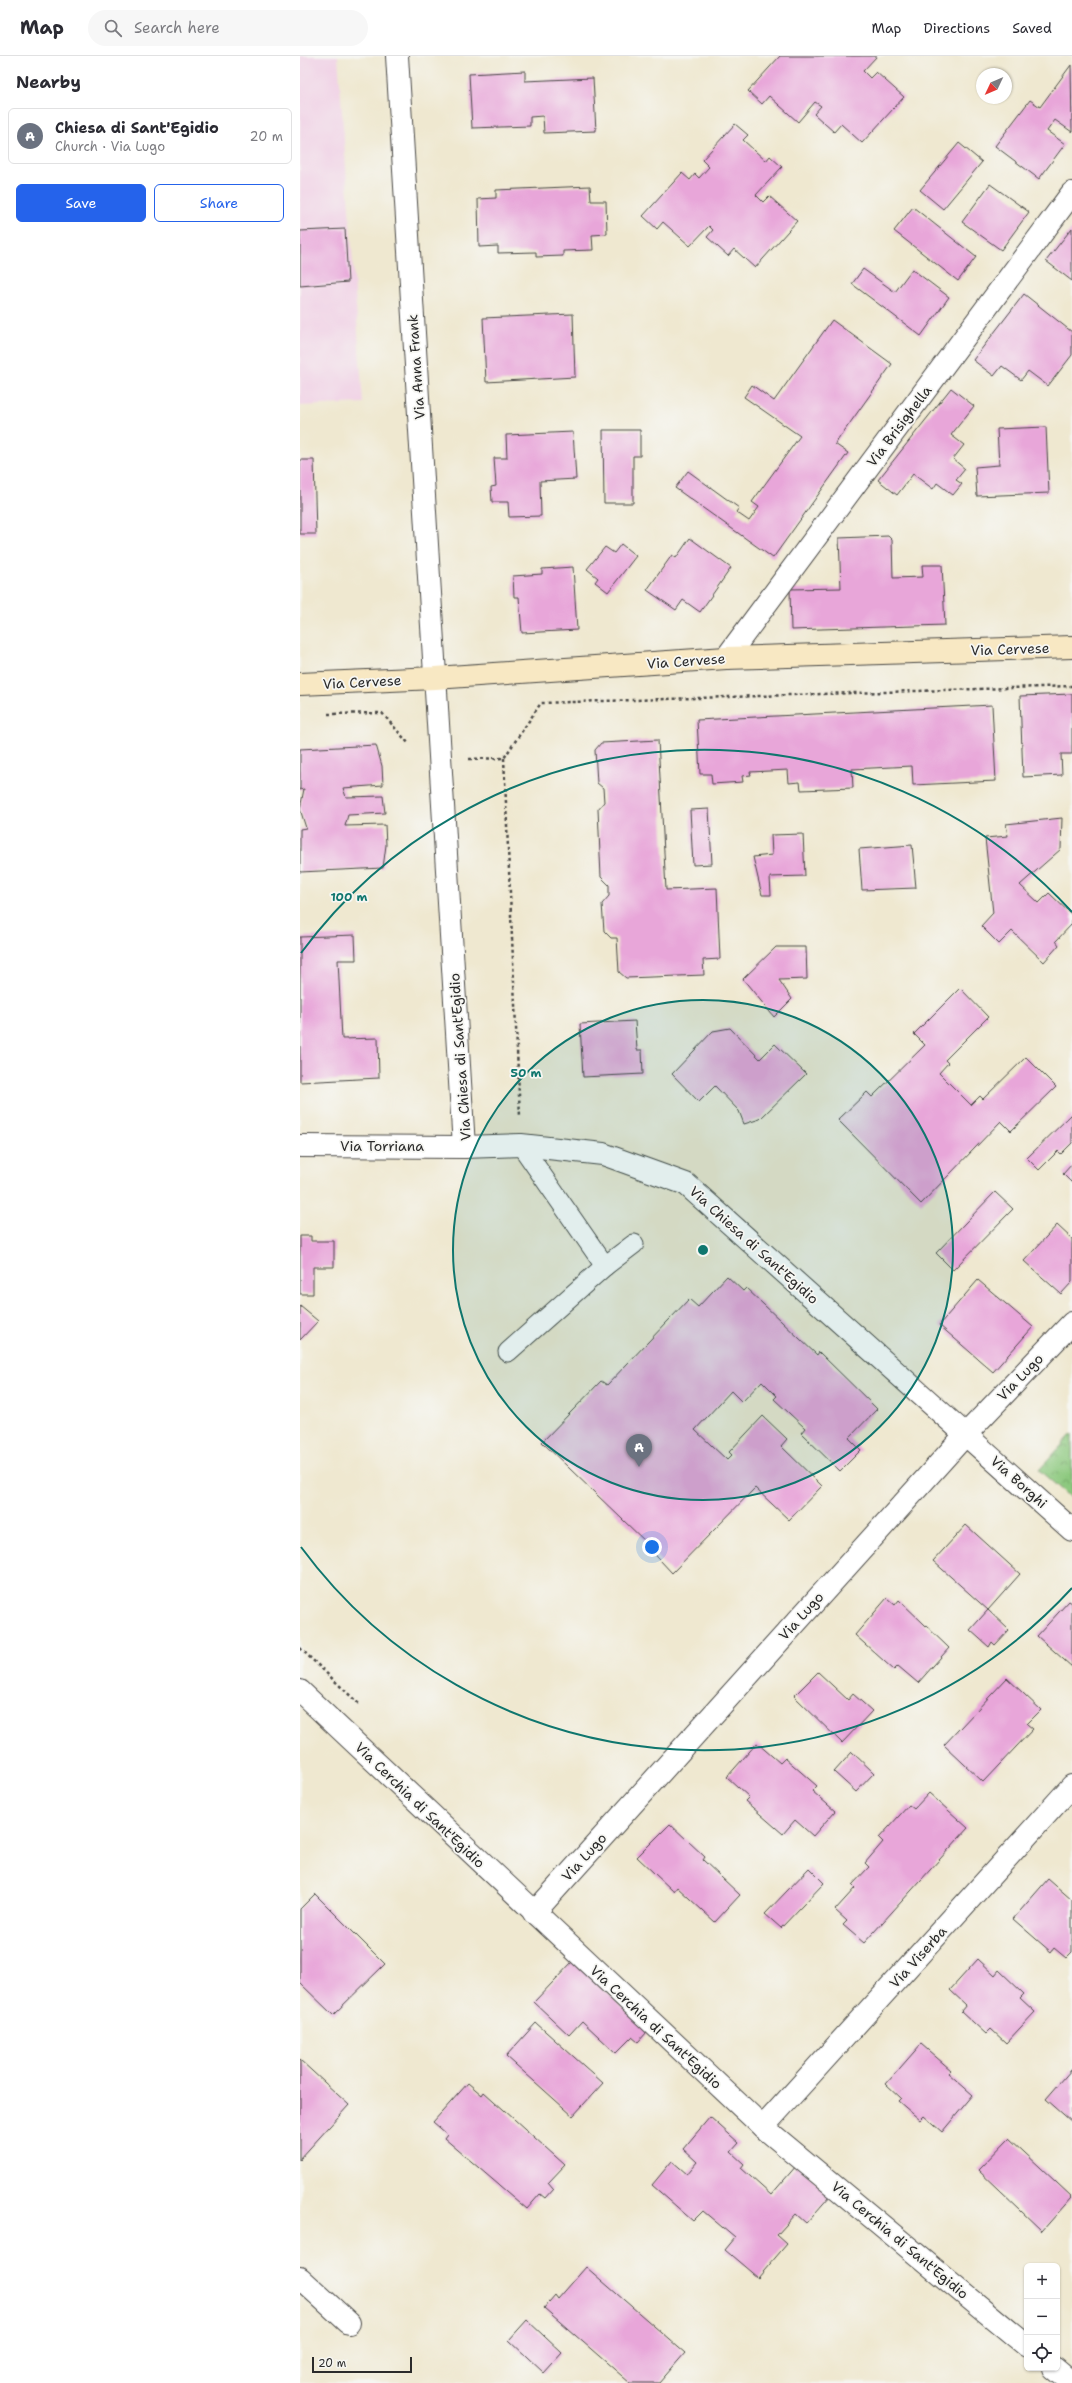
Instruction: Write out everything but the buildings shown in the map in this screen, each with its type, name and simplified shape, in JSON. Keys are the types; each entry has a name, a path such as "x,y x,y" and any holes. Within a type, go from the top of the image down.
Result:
{"main road":[{"name":"Via Cervese","path":"300,684 435,678 726,658 1072,647"}],"street":[{"name":"Via Anna Frank","path":"397,56 435,678"},
{"name":"Via Brisighella","path":"726,658 1072,193"},
{"name":"Via Chiesa di Sant'Egidio","path":"435,678 464,1147 521,1145 603,1154 686,1184 966,1434"},
{"name":"Via Torriana","path":"300,1146 464,1147"},
{"name":"Via Lugo","path":"534,1913 966,1434 1072,1323"},
{"name":"Via Borghi","path":"966,1434 1072,1530"},
{"name":"Via Cerchia di Sant'Egidio","path":"300,1691 763,2127 1024,2344"},
{"name":"Via Viserba","path":"763,2127 1072,1786"},
{"path":"300,2278 349,2323"},
{"path":"1058,2371 1072,2383"}],"lane":[{"path":"521,1145 605,1266"},
{"path":"508,1352 605,1266 634,1244"}],"path":[{"path":"521,1145 504,758 541,702 1072,686"},
{"path":"322,714 382,713 423,760 504,758"}],"shaded area":[{"path":"300,56 338,56 363,403 300,406"}],"green space":[{"path":"1072,1434 1072,1499 1039,1470"}],"place":[{"name":"Chiesa di Sant'Egidio","path":"639,1467"}]}
